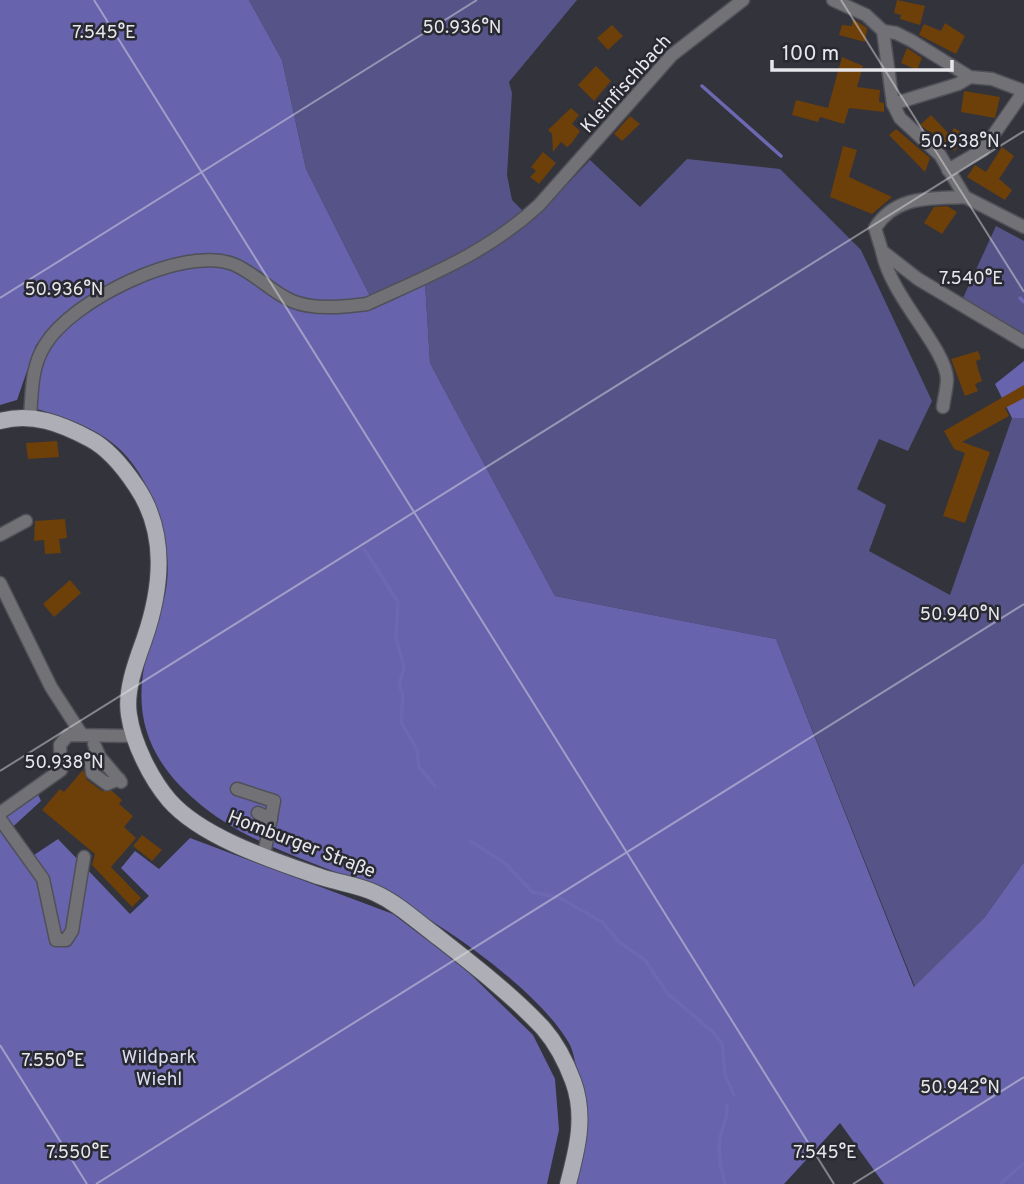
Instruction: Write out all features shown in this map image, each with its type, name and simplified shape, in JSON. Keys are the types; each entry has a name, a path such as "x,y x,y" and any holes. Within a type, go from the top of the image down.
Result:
{"main road":[{"name":"Homburger Straße","path":"0,421 30,417 66,426 97,443 116,460 148,504 158,537 160,568 146,633 134,670 128,714 155,781 177,808 224,839 373,892 400,906 468,960 543,1029 565,1062 578,1098 581,1130 568,1184"}],"street":[{"name":"Kleinfischbach","path":"30,417 34,369 46,343 74,316 119,285 164,267 202,261 232,264 294,303 328,306 367,303 472,256 519,224 544,201 672,55 743,0"},
{"path":"833,0 866,15 883,31 896,33 912,41 970,77"},
{"path":"883,31 892,104 900,118 940,155 965,197"},
{"path":"892,104 970,77 992,79 1024,91 983,150 948,170"},
{"path":"943,407 947,377 940,360 895,290 885,267 875,228 885,213 914,200 965,197 1024,227"},
{"path":"883,251 918,279 1024,342"},
{"path":"0,536 26,521"},
{"path":"0,583 51,687 120,781"},
{"path":"0,813 61,770 60,745 68,735 90,741 112,734 135,736"},
{"path":"237,789 274,801 264,855"},
{"path":"258,813 271,819"},
{"path":"0,819 43,879 56,940 66,940 72,931 84,857"}],"shaded area":[{"path":"249,0 577,0 509,82 512,93 507,175 512,200 524,212 471,250 370,296 306,169 282,60"},
{"path":"687,159 780,169 861,250 932,401 908,451 879,439 857,489 886,505 869,551 950,595 1012,418 1024,418 1024,862 984,918 915,987 776,639 555,596 430,363 425,283 473,258 514,231 552,199 590,160 640,207"},
{"path":"996,226 1024,241 1024,339 963,298"}],"green space":[{"path":"0,0 249,0 282,60 306,169 370,296 355,302 295,299 234,259 199,254 159,266 97,292 36,345 17,400 0,405"},
{"path":"201,263 232,267 293,307 336,311 425,283 430,363 555,596 776,639 914,987 984,918 1024,862 1024,1184 884,1184 840,1123 784,1184 576,1184 584,1155 587,1129 582,1089 569,1043 554,1021 533,999 482,956 400,902 236,829 214,815 178,783 154,750 147,732 141,694 148,650 167,582 166,546 156,508 139,472 115,445 88,428 37,409 37,372 49,343 101,298 159,271"},
{"path":"1024,361 1024,418 1012,418 995,384"},
{"name":"Wildpark Wiehl","path":"37,792 41,801 6,833 25,861 58,839 130,914 149,896 121,868 135,851 159,869 190,838 393,914 464,968 533,1035 555,1079 559,1130 547,1184 0,1184 0,818"}],"building":[{"path":"897,0 925,6 920,25 900,19 901,15 894,13"},
{"path":"853,19 867,28 865,42 839,35 842,25 852,26"},
{"path":"945,23 965,36 956,54 919,35 924,24 941,31"},
{"path":"612,25 623,36 608,50 597,38"},
{"path":"907,48 922,58 917,70 901,63"},
{"path":"842,57 863,66 857,87 880,90 879,102 884,103 884,112 849,108 844,124 820,117 818,122 792,115 796,100 828,108"},
{"path":"596,66 611,81 594,101 578,85"},
{"path":"964,91 1000,97 995,118 961,112"},
{"path":"571,108 579,115 572,124 580,131 571,144 567,147 561,142 553,152 552,134 548,130"},
{"path":"931,115 950,135 954,128 964,134 955,151 920,125"},
{"path":"630,116 640,124 622,141 614,134"},
{"path":"896,129 930,158 925,172 889,135"},
{"path":"843,146 857,150 849,177 892,197 872,214 830,197"},
{"path":"1002,147 1014,156 999,179 1012,190 1005,200 967,177 975,165 986,172"},
{"path":"543,152 556,163 539,184 530,177 536,171 531,167"},
{"path":"947,206 957,212 942,234 924,223 934,207"},
{"path":"978,351 981,359 976,361 982,381 975,384 978,391 965,396 951,359"},
{"path":"1024,385 1024,398 1005,408 1009,416 962,442 990,452 965,523 943,516 965,453 954,449 944,431"},
{"path":"57,441 59,457 28,459 26,443"},
{"path":"65,519 67,538 59,539 61,553 45,554 44,540 34,541 35,521"},
{"path":"70,580 81,593 54,617 43,604"},
{"path":"83,770 87,780 102,791 112,791 122,800 119,804 133,816 124,827 136,838 111,867 141,898 132,907 92,865 95,854 42,810 60,789 64,792"},
{"path":"142,835 162,850 152,861 133,846"}],"waterway":[{"path":"702,86 781,156"},
{"path":"1020,298 1024,302"},
{"path":"364,549 398,602 396,638 404,667 399,685 403,695 401,722 417,750 419,767 435,786"},
{"path":"470,841 506,864 532,892 560,898 602,922 620,943 645,960 668,994 722,1043 725,1074 734,1095"},
{"path":"725,1184 719,1148 727,1105"},
{"path":"1000,1184 1024,1163"}]}
